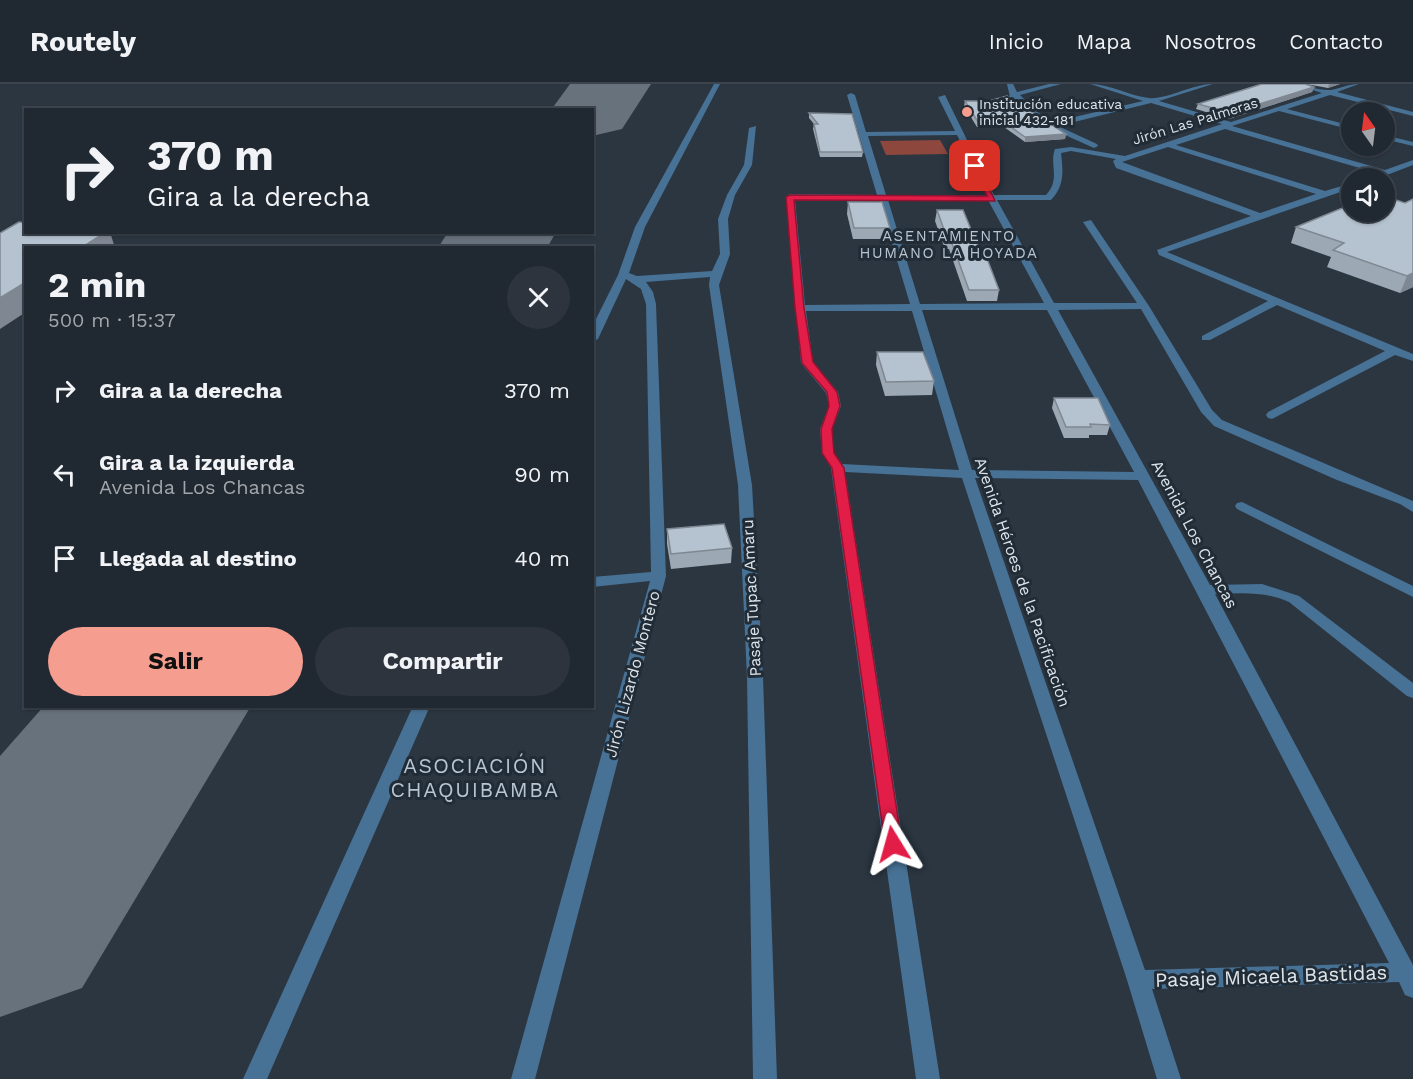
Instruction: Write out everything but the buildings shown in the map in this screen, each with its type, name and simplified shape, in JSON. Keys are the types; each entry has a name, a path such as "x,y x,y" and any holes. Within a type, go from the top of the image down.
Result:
{"street":[{"path":"594,336 630,277 640,227 717,84"},
{"path":"1010,84 1013,95 1052,125 1077,140 1121,161 1259,216"},
{"path":"1013,95 1058,84"},
{"path":"1093,84 1369,168"},
{"path":"1052,125 1151,102 1210,84"},
{"path":"1296,84 1413,114"},
{"name":"Jirón Las Palmeras","path":"1121,161 1166,144 1356,84"},
{"name":"Avenida Héroes de la Pacificación","path":"851,95 865,134 968,474 1169,1079"},
{"name":"Avenida Los Chancas","path":"942,98 992,199 1205,590 1409,980"},
{"path":"1278,109 1341,125"},
{"name":"Pasaje Tupac Amaru","path":"753,128 748,165 731,195 723,219 725,254 714,285 745,485 755,677 765,1079"},
{"path":"865,134 958,133"},
{"path":"1395,140 1413,144"},
{"path":"1166,144 1324,194"},
{"path":"928,1079 838,468 828,453 826,429 834,406 832,392 807,363 790,197 1048,198 1052,196 1061,166 1057,154 1063,149 1121,161"},
{"path":"1395,169 1413,162"},
{"path":"1341,188 1162,250 1162,253 1413,358"},
{"path":"1088,222 1144,306 1207,412 1218,423 1342,477 1410,499"},
{"path":"630,277 716,274"},
{"name":"Jirón Lizardo Montero","path":"523,1079 659,576 651,304 650,294 630,277"},
{"path":"1206,338 1277,301"},
{"path":"800,308 1144,306"},
{"path":"1272,415 1395,350"},
{"path":"838,468 968,474 1143,476"},
{"path":"1242,506 1413,592"},
{"path":"594,582 659,576"},
{"path":"1205,590 1267,589 1282,592 1413,692"},
{"path":"255,1079 421,708"},
{"name":"Pasaje Micaela Bastidas","path":"1138,980 1409,980"}],"shaded area":[{"path":"940,140 948,154 886,155 880,141"}],"runway":[{"path":"594,108 612,84"},
{"path":"493,246 502,234"},
{"path":"0,918 154,708"}],"place":[{"name":"Institución educativa inicial 432-181","path":"967,112"}],"district":[{"name":"ASENTAMIENTO HUMANO LA HOYADA","path":"949,244"},
{"name":"ASOCIACIÓN CHAQUIBAMBA","path":"475,778"}],"route":[{"path":"893,844 838,468 828,453 826,429 834,406 832,392 807,363 790,197 992,199 975,166"}]}
